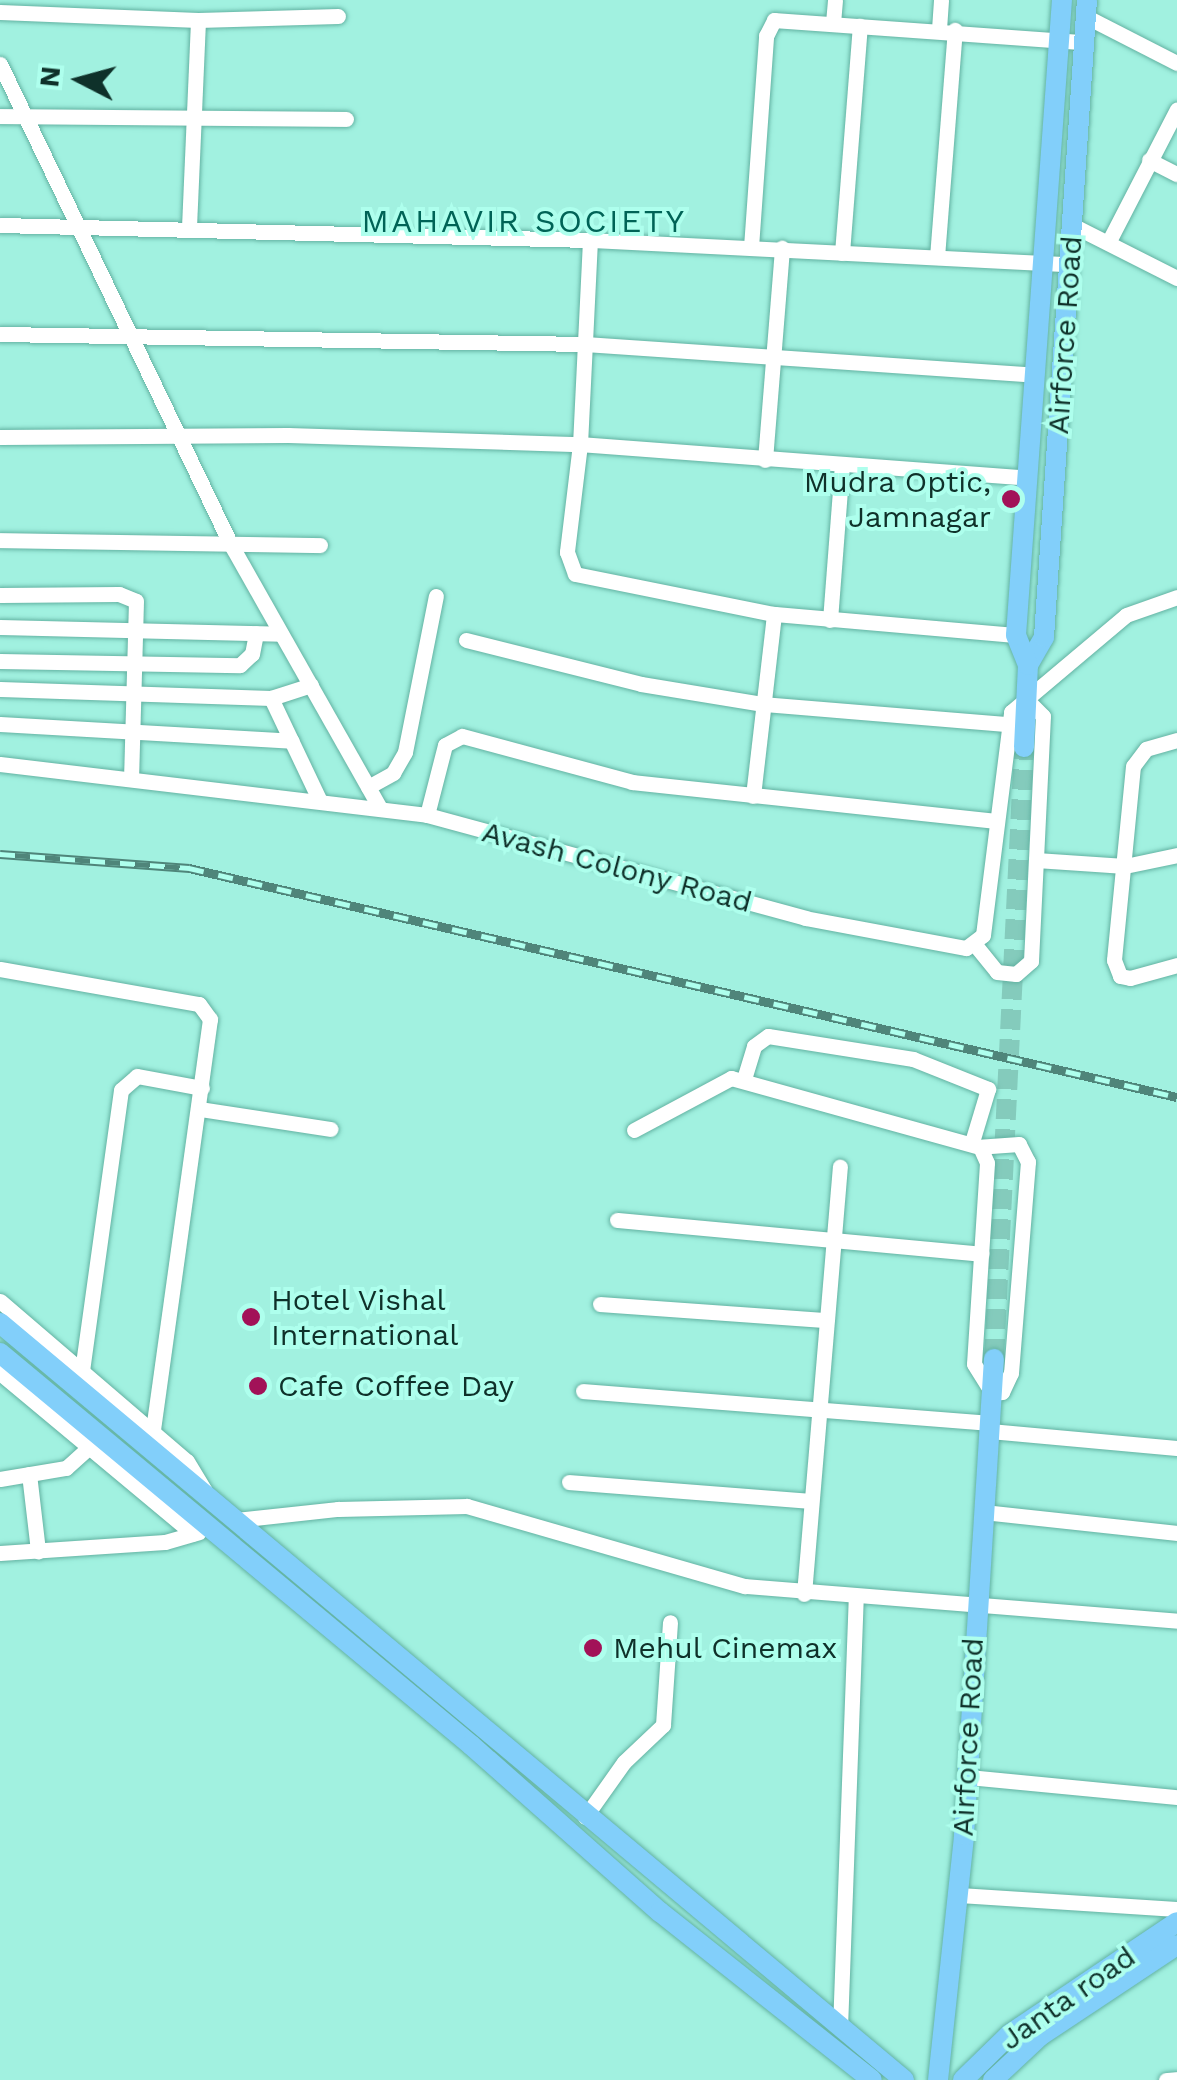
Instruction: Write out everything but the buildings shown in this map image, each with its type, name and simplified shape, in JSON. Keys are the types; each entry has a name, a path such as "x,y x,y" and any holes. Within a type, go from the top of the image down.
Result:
{"main road":[{"name":"Airforce Road","path":"1024,747 1028,664 1016,635 1046,263 1062,0"},
{"name":"Airforce Road","path":"1028,664 1044,637 1086,8"},
{"path":"0,1323 206,1493 585,1817 904,2080"},
{"path":"0,1353 162,1489 201,1532 472,1745 660,1912 872,2080"},
{"name":"Airforce Road","path":"938,2080 959,1895 974,1609 994,1359"},
{"name":"Janta road","path":"963,2080 1010,2034 1177,1922"},
{"name":"Janta road","path":"992,2080 1040,2036 1177,1945"}],"street":[{"path":"832,23 835,0"},
{"path":"937,257 947,30 941,0"},
{"path":"1086,8 1177,63"},
{"path":"0,12 198,20 338,16"},
{"path":"751,247 769,26 782,18 1083,42"},
{"path":"189,227 198,20"},
{"path":"842,253 860,26"},
{"path":"0,64 72,225 183,437 230,544 380,808"},
{"path":"1109,241 1177,109"},
{"path":"0,116 346,118"},
{"path":"1148,160 1177,174"},
{"path":"0,224 590,240 1070,264"},
{"path":"1072,224 1177,278"},
{"path":"590,240 580,444 567,552 576,574 774,614 1016,635"},
{"path":"765,460 782,248"},
{"path":"0,334 585,344 1036,375"},
{"path":"0,437 580,444 1028,478"},
{"path":"830,620 842,465"},
{"path":"0,540 320,545"},
{"path":"0,595 130,596 139,611 131,778"},
{"path":"368,788 393,773 405,752 436,596"},
{"path":"1027,700 1043,716 1026,970 997,972 976,946 996,822 1006,724 1027,700 1126,615 1177,597"},
{"path":"753,796 774,614"},
{"path":"0,627 281,634"},
{"path":"0,660 240,665 252,654 256,633"},
{"path":"466,640 641,684 763,704 1006,724"},
{"path":"0,689 271,698 310,686"},
{"path":"271,698 320,801"},
{"path":"0,724 292,741"},
{"path":"427,815 445,745 462,736 614,778 996,822"},
{"path":"1177,740 1146,750 1133,766 1115,970 1130,978 1177,965"},
{"name":"Avash Colony Road","path":"0,764 427,815 805,918 976,946"},
{"path":"1036,860 1125,866 1177,855"},
{"path":"0,969 199,1004 210,1029 153,1431"},
{"path":"634,1130 719,1082 744,1079 976,1144 1020,1144 1028,1162 1012,1374 1002,1392 992,1393 974,1364 987,1163 976,1144 988,1089 913,1059 768,1036 754,1046 744,1079"},
{"path":"82,1370 121,1090 138,1076 202,1088"},
{"path":"200,1109 330,1129"},
{"path":"804,1594 823,1320 840,1167"},
{"path":"618,1220 981,1254"},
{"path":"0,1301 153,1431 194,1470 206,1493"},
{"path":"600,1304 823,1320"},
{"path":"0,1372 88,1447 201,1532"},
{"path":"583,1391 817,1409 1177,1448"},
{"path":"0,1478 74,1465 88,1447"},
{"path":"29,1474 38,1550"},
{"path":"570,1482 810,1501"},
{"path":"236,1520 338,1508 481,1508 730,1583 804,1594 974,1609 1177,1621"},
{"path":"984,1512 1177,1533"},
{"path":"0,1553 165,1542 201,1532"},
{"path":"840,2028 856,1598"},
{"path":"585,1817 624,1762 663,1725 670,1622"},
{"path":"968,1777 1177,1797"},
{"path":"959,1895 1177,1909 1177,1898"},
{"path":"1166,2080 1177,2079"}],"tunnel":[{"path":"994,1359 1024,747"}],"railway":[{"path":"0,854 189,868 1177,1097"}],"place":[{"name":"Mudra Optic, Jamnagar","path":"1011,499"},
{"name":"Hotel Vishal International","path":"251,1317"},
{"name":"Cafe Coffee Day","path":"258,1386"},
{"name":"Mehul Cinemax","path":"593,1648"}],"district":[{"name":"MAHAVIR SOCIETY","path":"524,221"}]}
